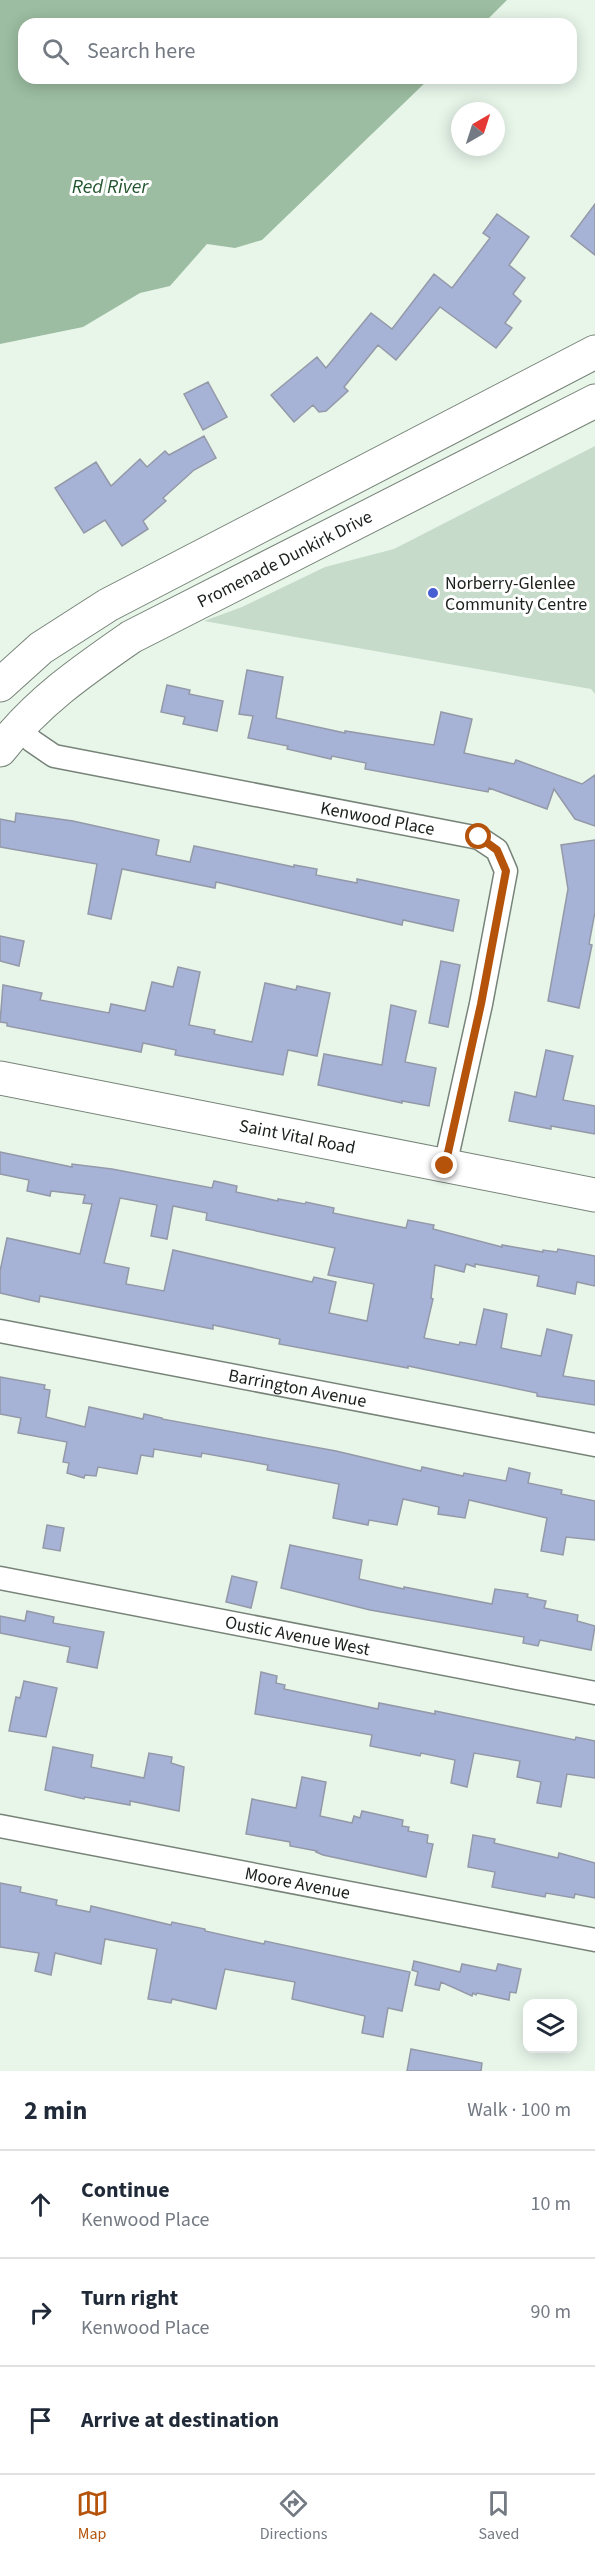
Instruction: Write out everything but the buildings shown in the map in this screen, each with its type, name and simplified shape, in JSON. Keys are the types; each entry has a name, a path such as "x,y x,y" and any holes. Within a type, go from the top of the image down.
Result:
{"main road":[{"path":"0,686 41,648 108,605 595,352"},
{"name":"Promenade Dunkirk Drive","path":"9,738 68,680 131,637 595,401"},
{"name":"Saint Vital Road","path":"0,1078 595,1195"}],"street":[{"name":"Kenwood Place","path":"9,738 32,741 54,756 479,837 497,850 506,871 481,1004 445,1166"},
{"name":"Barrington Avenue","path":"0,1331 595,1445"},
{"name":"Oustic Avenue West","path":"0,1578 595,1693"},
{"name":"Moore Avenue","path":"0,1826 595,1940"}],"shaded area":[{"name":"Norberry-Glenlee Community Centre","path":"595,446 595,694 591,689 204,621 242,607 325,567 394,549"}],"water":[{"name":"Red River","path":"0,0 507,0 489,18 18,18 18,84 424,84 262,240 235,248 207,244 170,286 140,293 83,327 0,344"}],"place":[{"name":"Norberry-Glenlee Community Centre","path":"433,593"}],"route":[{"path":"445,1166 481,1004 506,871 497,850 479,837"}]}
